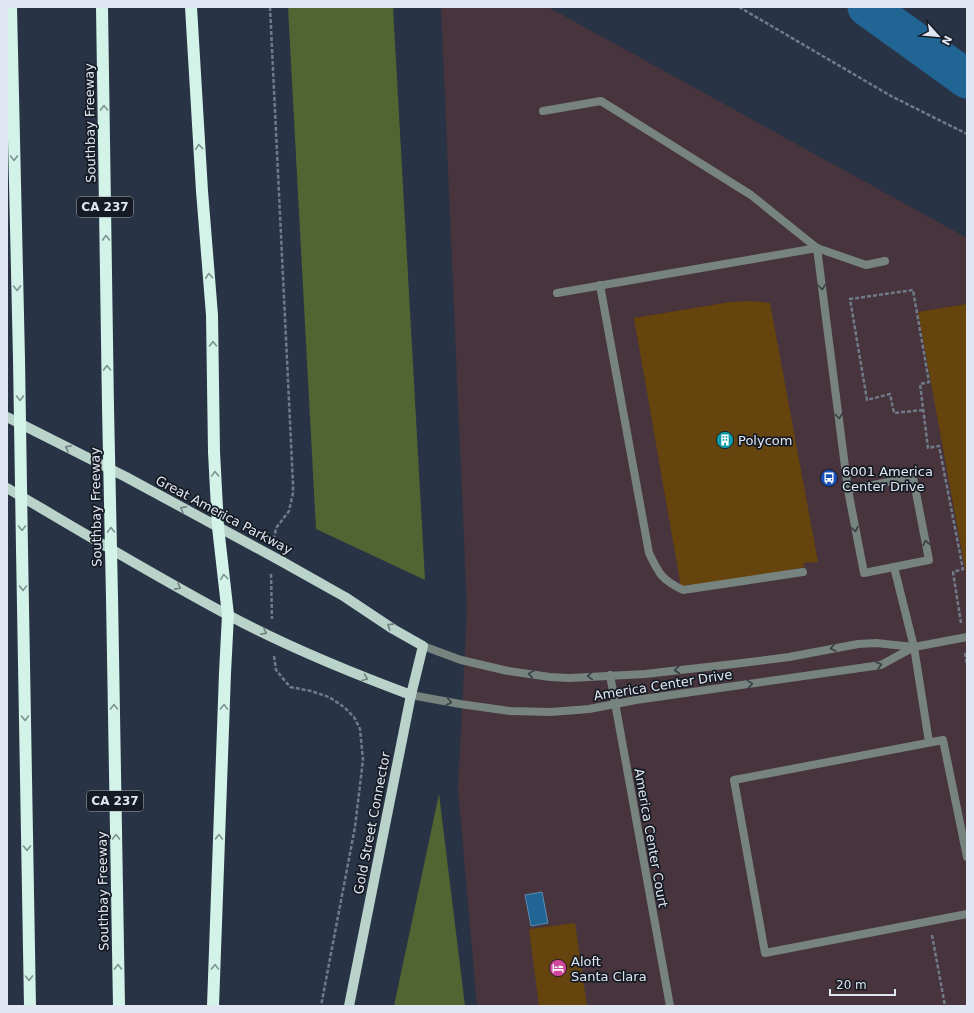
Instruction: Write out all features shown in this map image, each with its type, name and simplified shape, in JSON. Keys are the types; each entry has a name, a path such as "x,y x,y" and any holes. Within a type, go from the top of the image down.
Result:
{"highway":[{"path":"11,7 19,359 30,1006"},
{"name":"Southbay Freeway","path":"102,7 119,1006"},
{"path":"190,7 212,315 214,452 218,527 228,615 213,1006"}],"main road":[{"name":"Great America Parkway","path":"7,417 126,477 271,555 345,597 393,629 423,646"},
{"path":"7,488 228,615 336,666 411,695"},
{"name":"Gold Street Connector","path":"349,1006 411,695 423,646"}],"street":[{"path":"543,111 601,101 751,195 817,248 866,265 885,261"},
{"path":"557,293 817,248"},
{"path":"817,248 848,490 864,573 929,560 913,476 848,490"},
{"path":"600,285 649,553 658,573 670,584 683,590 803,572"},
{"path":"894,567 914,646 928,742"},
{"name":"America Center Drive","path":"423,646 461,660 508,671 550,678 645,674 789,657 858,644 876,643 914,646 967,637"},
{"name":"America Center Drive","path":"411,695 510,711 552,712 589,709 636,700 881,665 914,646"},
{"name":"America Center Court","path":"610,675 670,1006"},
{"path":"967,857 943,740 734,780 765,953 967,914"}],"path":[{"path":"270,7 294,484 288,511 276,528 271,555 272,636 276,670 290,687 311,691 329,698 344,707 354,717 360,729 363,760 355,827 321,1006"},
{"path":"739,7 891,96 967,134"},
{"path":"923,410 894,413 890,394 868,400 850,299 913,290 928,382 920,384 928,448 938,446 963,569 953,572 961,626"},
{"path":"965,653 967,665"},
{"path":"929,921 937,957 945,1006"}],"shaded area":[{"path":"441,7 548,7 967,238 967,1006 477,1006 458,789 467,610"}],"green space":[{"path":"288,7 393,7 425,580 316,529"},
{"path":"439,794 465,1006 394,1006"}],"water":[{"path":"542,892 548,923 531,926 525,895"}],"building":[{"name":"Polycom","path":"751,301 770,303 818,562 803,563 805,567 692,588 691,584 681,587 634,318 730,302"},
{"path":"967,304 967,574 966,574 918,312"},
{"name":"Aloft Santa Clara","path":"575,923 587,1006 539,1006 529,929"}],"waterway":[{"path":"867,7 967,79"}],"place":[{"name":"Polycom","path":"725,440"},
{"name":"6001 America Center Drive","path":"829,478"},
{"name":"Aloft Santa Clara","path":"558,968"}]}
